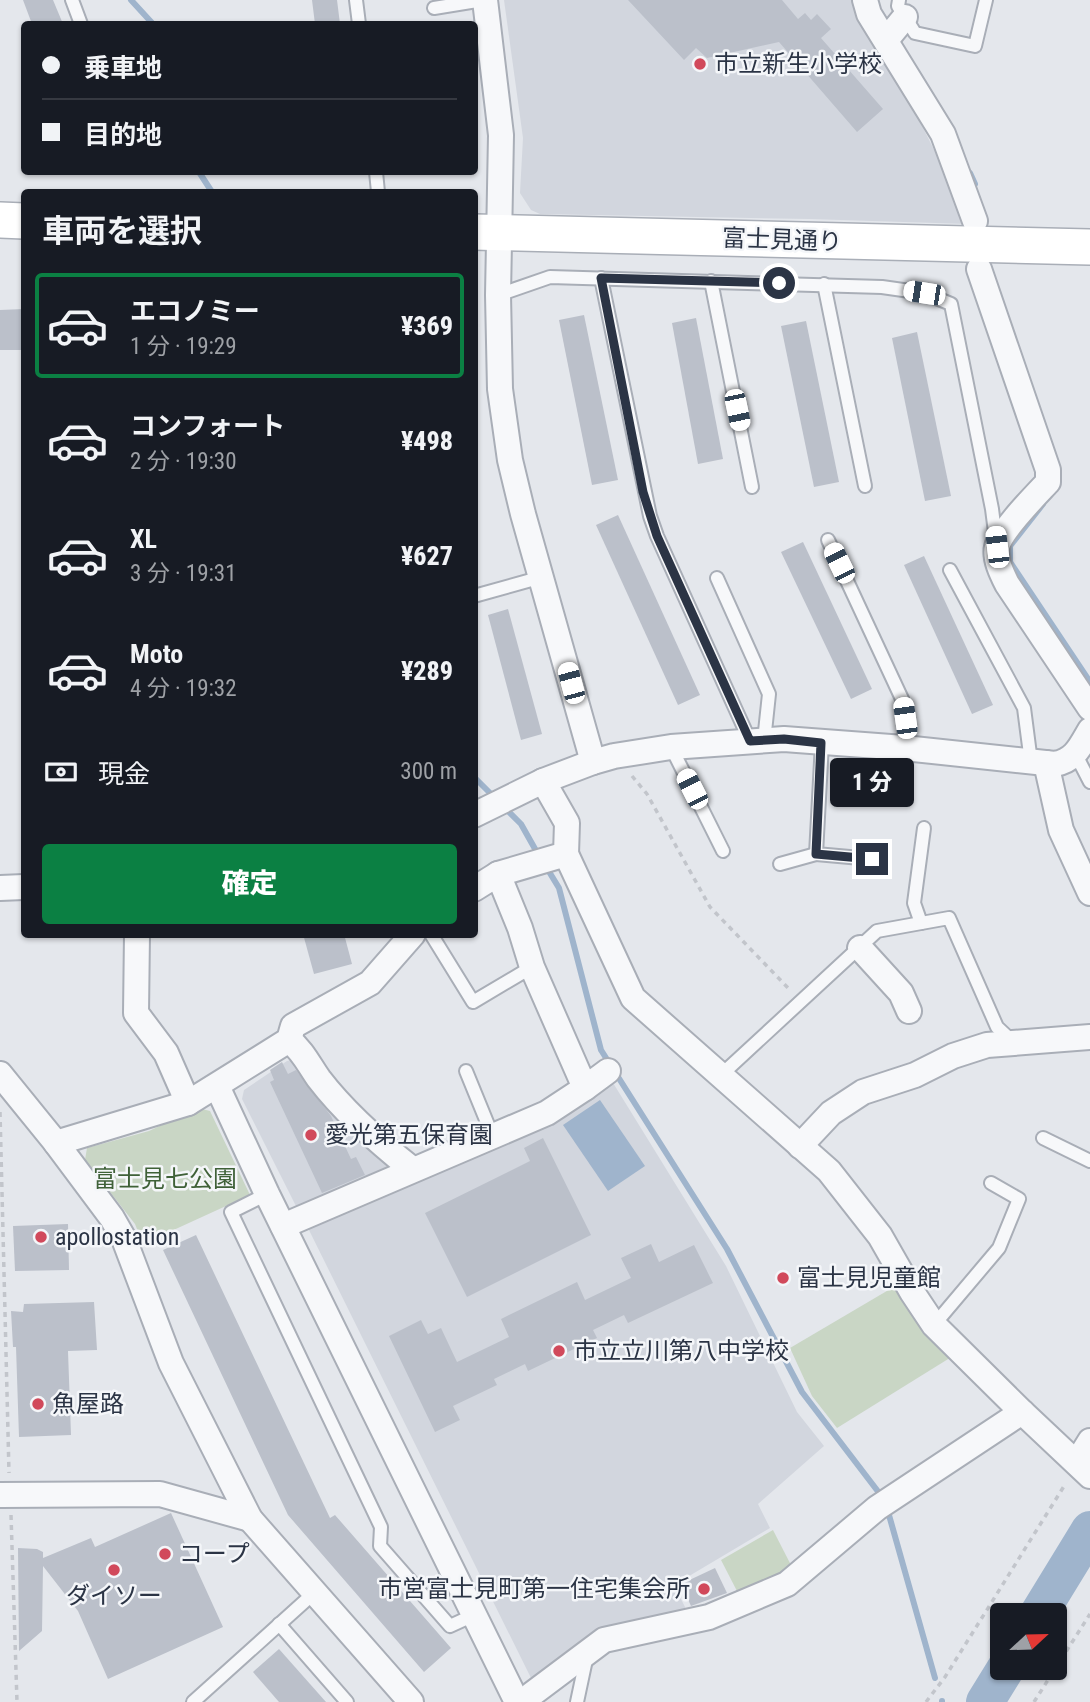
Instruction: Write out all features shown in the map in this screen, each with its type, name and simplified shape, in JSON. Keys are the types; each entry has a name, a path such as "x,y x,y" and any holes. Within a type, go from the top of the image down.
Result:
{"street":[{"path":"484,0 501,135 487,233 498,295 500,388 510,460 542,577 603,759"},
{"path":"865,0 869,14 943,135 975,221"},
{"path":"886,40 902,8"},
{"path":"0,220 21,221"},
{"name":"富士見通り","path":"487,233 1090,247"},
{"path":"979,270 1048,470 1048,482 1011,524 997,547 999,565 1007,584 1090,708"},
{"path":"491,806 544,781 603,759 671,747 784,739 1039,762 1065,762 1076,755 1090,730"},
{"path":"1039,762 1061,830 1090,893"},
{"path":"478,886 498,874 550,858 568,823 544,781"},
{"path":"550,858 633,998 829,1171 880,1236 934,1325 1083,1469 1090,1441"},
{"path":"498,874 520,928 532,967 585,1088"},
{"path":"0,888 21,887"},
{"path":"137,938 136,1013 166,1053 188,1103"},
{"path":"56,1143 188,1103 289,1040 293,1026 370,983 409,938"},
{"path":"860,948 901,993 909,1011"},
{"path":"800,1146 831,1113 863,1092 915,1075 953,1056 986,1045 1090,1037"},
{"path":"289,1040 298,1047 319,1079 354,1118 412,1169"},
{"path":"283,1226 547,1113 608,1071"},
{"path":"0,1074 56,1143 112,1218 124,1239 171,1363 250,1519 411,1702"},
{"path":"217,1086 267,1194 517,1702"},
{"path":"524,1702 604,1640 709,1617 787,1584 885,1503 1022,1412"},
{"path":"5,1495 160,1494 250,1519"}],"lane":[{"path":"72,0 80,21"},
{"path":"356,0 359,21"},
{"path":"434,8 484,0"},
{"path":"902,8 915,33 975,46 986,0"},
{"path":"498,295 550,277 601,278 882,286 924,293 951,304 992,509 997,547"},
{"path":"601,278 650,516 657,536 757,741"},
{"path":"711,281 752,487"},
{"path":"824,284 865,486"},
{"path":"828,540 902,699 905,718 904,748"},
{"path":"950,570 1024,708 1039,762"},
{"path":"478,595 542,577"},
{"path":"717,578 769,694 757,741"},
{"path":"816,854 821,743"},
{"path":"671,747 723,850"},
{"path":"1076,755 1090,782"},
{"path":"921,923 914,903 924,828"},
{"path":"780,864 816,854 872,859"},
{"path":"720,1076 877,931 949,918 997,1027 1013,1042"},
{"path":"433,938 473,1002 532,967"},
{"path":"466,1071 492,1137"},
{"path":"1043,1138 1090,1160"},
{"path":"934,1325 999,1248 1020,1199 992,1183"},
{"path":"267,1194 231,1212 381,1527 380,1546 450,1626 474,1615"},
{"path":"193,1702 314,1593"},
{"path":"279,1625 347,1702"},
{"path":"577,1702 587,1651"}],"path":[{"path":"603,759 647,794 709,907 801,1001"},
{"path":"0,1112 5,1495 17,1702"},
{"path":"926,1702 1083,1469"},
{"path":"1034,1702 1090,1614"}],"shaded area":[{"name":"市立新生小学校","path":"504,0 853,0 855,8 919,120 967,215 967,224 540,214 531,210 520,193 523,138"},
{"name":"愛光第五保育園","path":"296,1059 397,1170 299,1212 242,1099 244,1090 287,1061"},
{"name":"市立立川第八中学校","path":"610,1078 726,1266 797,1412 824,1446 758,1504 770,1528 674,1585 686,1609 601,1632 531,1678 306,1224"}],"green space":[{"name":"富士見七公園","path":"198,1108 210,1111 250,1195 143,1244 135,1224 85,1160 87,1148 149,1131"},
{"path":"897,1285 953,1356 837,1428 812,1396 790,1348"},
{"path":"773,1530 793,1569 738,1593 721,1560"}],"water":[{"path":"600,1100 645,1166 608,1191 563,1125"}],"building":[{"path":"23,0 53,0 62,21 31,21"},
{"path":"312,0 337,0 340,21 315,21"},
{"path":"628,0 782,0 798,19 805,13 811,20 817,14 831,29 821,38 883,109 857,132 779,42 707,58 696,48 684,60"},
{"path":"21,309 21,350 0,350 0,310"},
{"path":"584,315 618,480 592,485 559,320"},
{"path":"696,318 723,459 698,464 672,323"},
{"path":"806,321 839,482 814,487 781,326"},
{"path":"917,332 951,496 925,501 892,338"},
{"path":"618,515 700,695 678,705 596,525"},
{"path":"803,542 872,689 851,699 781,552"},
{"path":"924,556 993,705 972,714 904,565"},
{"path":"508,609 542,734 521,740 488,615"},
{"path":"304,938 345,938 352,964 314,974"},
{"path":"282,1062 288,1074 296,1070 331,1116 351,1159 356,1157 365,1175 322,1193 270,1082 274,1080 270,1070"},
{"path":"543,1138 591,1235 467,1297 425,1213 530,1161 524,1148"},
{"path":"68,1224 69,1270 15,1271 13,1226"},
{"path":"196,1235 330,1518 335,1515 451,1648 424,1672 288,1515 163,1250"},
{"path":"651,1244 659,1262 694,1245 713,1283 628,1323 624,1315 593,1330 597,1338 528,1371 525,1364 494,1379 497,1385 453,1406 460,1420 435,1432 389,1336 421,1320 428,1334 441,1328 457,1362 509,1337 501,1319 577,1282 585,1300 631,1278 621,1258"},
{"path":"94,1302 97,1350 68,1351 71,1435 19,1437 16,1347 13,1347 11,1311 23,1312 24,1304"},
{"path":"171,1513 223,1627 108,1679 78,1611 43,1566 42,1631 19,1651 18,1548 37,1549 43,1552 43,1558 91,1538 95,1547"},
{"name":"市営富士見町第一住宅集会所","path":"715,1568 727,1593 691,1606 681,1584"},
{"path":"279,1649 326,1702 279,1702 253,1672"}],"waterway":[{"path":"131,0 150,21"},
{"path":"970,173 975,184"},
{"path":"201,175 210,189"},
{"path":"1043,504 1010,546 1010,562 1090,682"},
{"path":"478,781 495,798"},
{"path":"503,806 521,824 539,856"},
{"path":"545,865 559,888 601,1050 727,1249 802,1392 883,1498"},
{"path":"887,1508 935,1678"},
{"path":"1045,1603 1090,1530"},
{"path":"985,1702 999,1680"}],"place":[{"name":"市立新生小学校","path":"700,64"},
{"name":"愛光第五保育園","path":"311,1135"},
{"name":"apollostation","path":"41,1237"},
{"name":"富士見児童館","path":"783,1278"},
{"name":"市立立川第八中学校","path":"559,1351"},
{"name":"魚屋路","path":"38,1404"},
{"name":"コープ","path":"165,1554"},
{"name":"ダイソー","path":"114,1570"},
{"name":"市営富士見町第一住宅集会所","path":"704,1589"}],"route":[{"path":"779,283 601,278 650,516 750,741 784,739 821,743 816,854 872,859"}]}
